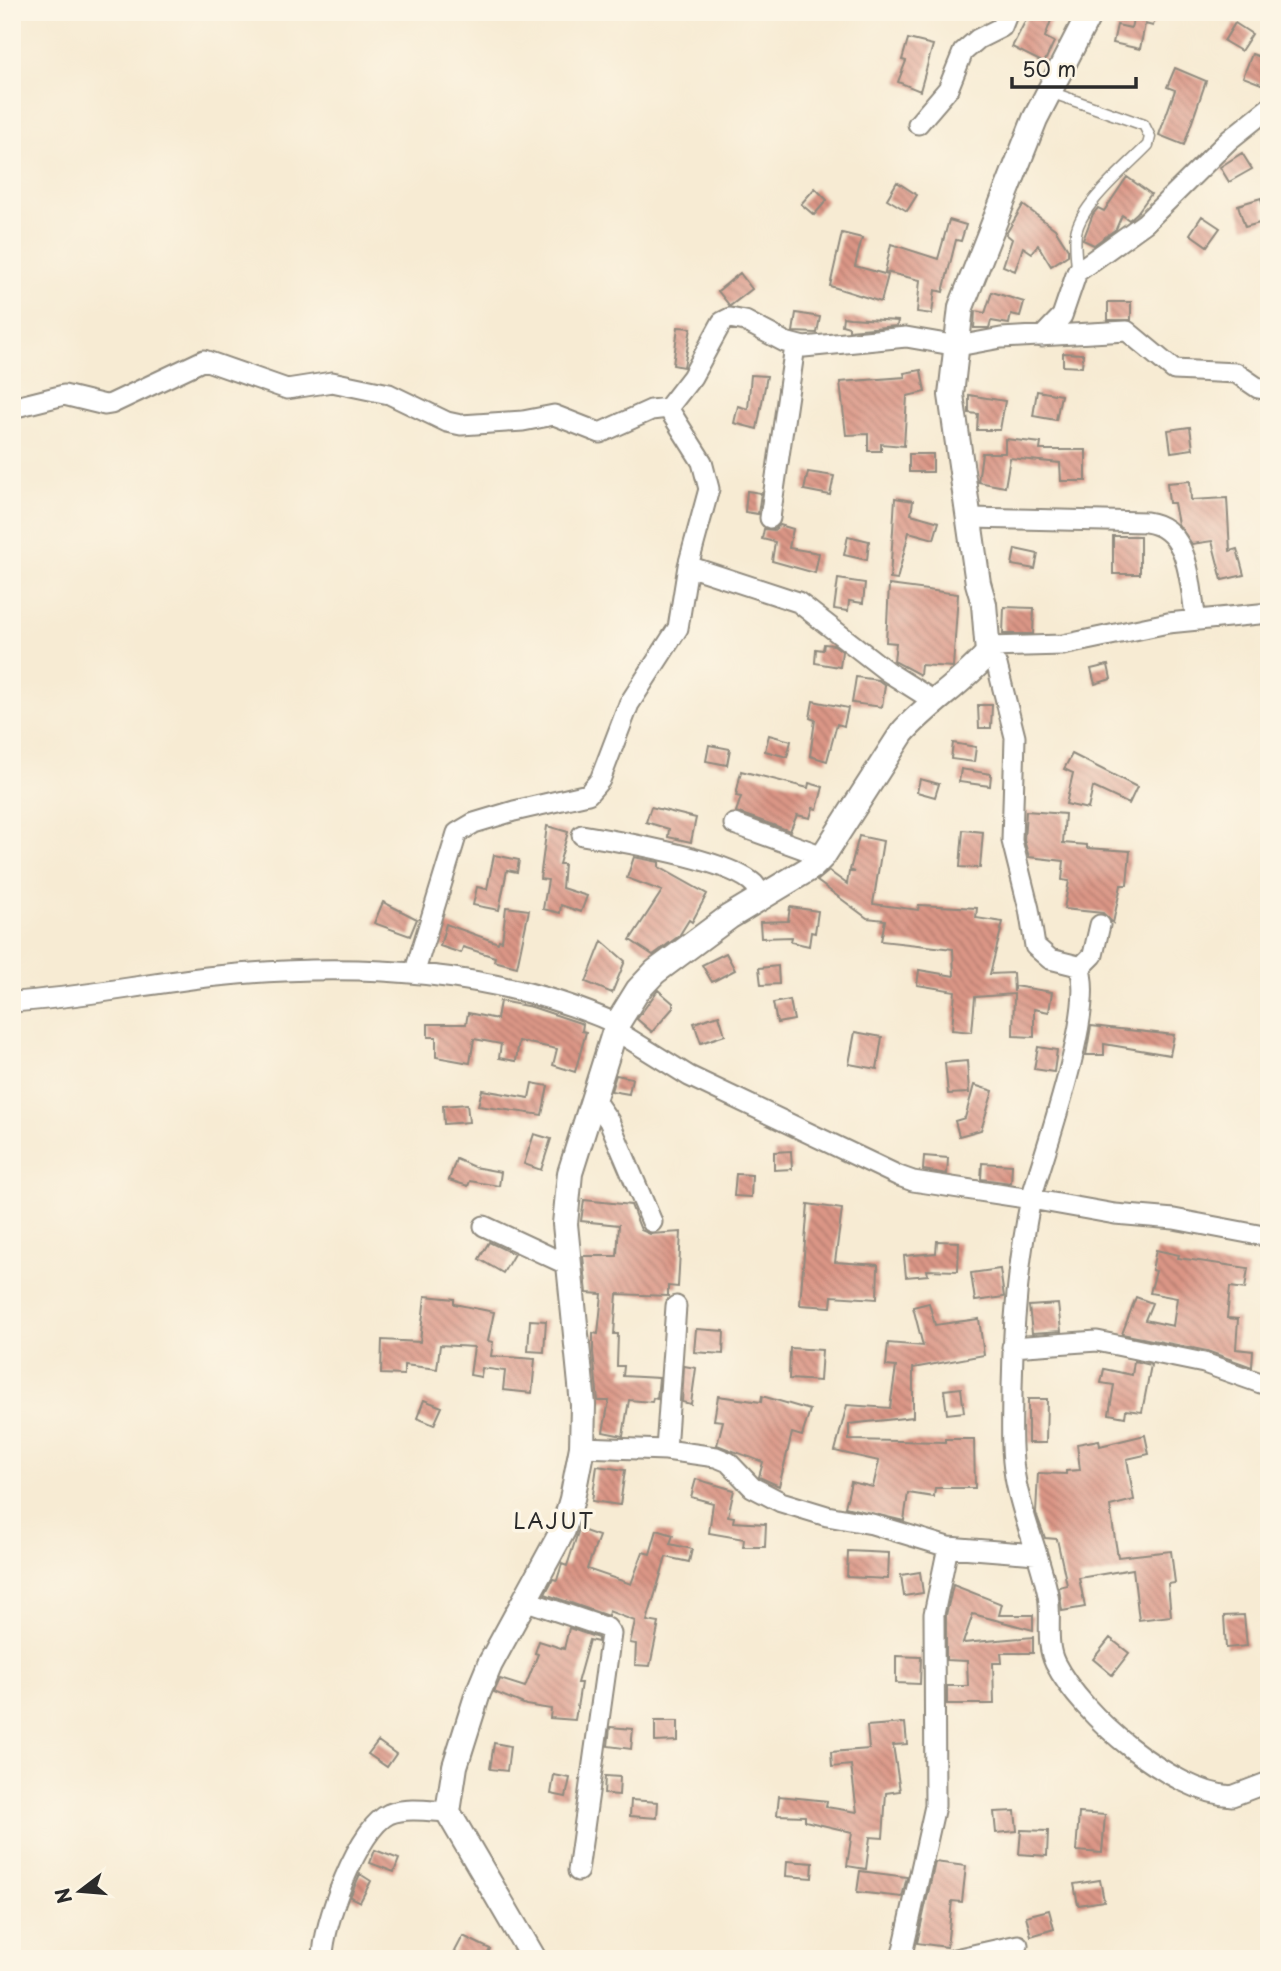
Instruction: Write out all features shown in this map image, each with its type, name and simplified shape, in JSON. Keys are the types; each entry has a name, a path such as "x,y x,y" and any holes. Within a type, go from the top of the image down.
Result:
{"street":[{"path":"918,124 948,89 963,52 1002,27 1008,12"},
{"path":"1079,969 1044,956 1035,946 1030,909 1012,841 1015,737 999,671 988,651 951,395 961,307 971,278 1049,92 1090,12"},
{"path":"1042,337 1062,316 1077,272 1145,223 1229,140 1269,108"},
{"path":"12,408 64,395 111,404 204,360 287,389 332,382 389,394 447,422 461,425 523,421 554,415 600,433 651,410 668,408 692,377 717,328 730,318 745,321 795,346 906,337 958,346 1002,338 1127,331 1174,370 1236,373 1258,388 1269,390"},
{"path":"770,518 795,346"},
{"path":"415,971 457,833 474,823 514,811 588,794 600,780 629,704 678,628 688,566 709,489 702,463 668,408"},
{"path":"971,519 1146,522 1163,526 1177,538 1181,549 1196,620"},
{"path":"688,566 798,603 888,673 934,701"},
{"path":"534,1959 448,1812 455,1766 478,1693 523,1600 563,1530 582,1447 583,1405 565,1224 570,1173 616,1027 638,990 655,972 729,917 812,867 823,856 902,733 988,651 1068,644 1122,631 1269,613"},
{"path":"734,824 823,856"},
{"path":"582,835 632,843 719,867 752,882 761,899"},
{"path":"1079,969 1093,956 1100,925"},
{"path":"1079,969 1082,1005 1078,1041 1031,1199 1013,1317 1010,1443 1018,1491 1048,1595 1054,1662 1075,1692 1108,1727 1144,1758 1196,1786 1232,1796 1269,1782"},
{"path":"12,1002 92,996 232,975 415,971 528,990 564,1001 616,1027 689,1076 912,1181 1115,1214 1174,1219 1269,1237"},
{"path":"592,1097 610,1121 652,1222"},
{"path":"484,1226 570,1266"},
{"path":"666,1450 676,1306"},
{"path":"1012,1347 1097,1341 1204,1363 1269,1386"},
{"path":"582,1447 666,1450 722,1459 752,1487 781,1502 827,1516 872,1524 948,1547 1036,1554"},
{"path":"901,1959 935,1806 934,1614 948,1547"},
{"path":"523,1600 607,1628 611,1634 578,1871"},
{"path":"323,1959 326,1927 361,1847 374,1825 391,1813 448,1812"},
{"path":"955,1959 1018,1945"}],"lane":[{"path":"1049,92 1144,125 1150,137 1148,145 1092,204 1080,221 1076,234 1077,272"}],"building":[{"path":"1030,12 1054,12 1045,37 1054,42 1044,63 1012,47"},
{"path":"1118,12 1157,12 1153,26 1145,24 1140,49 1113,43 1117,25 1131,28 1133,20 1117,16"},
{"path":"1235,23 1252,34 1241,51 1224,41"},
{"path":"908,39 933,45 920,91 898,82 906,61 902,60"},
{"path":"1252,54 1269,60 1269,87 1243,77"},
{"path":"1175,68 1206,81 1184,145 1159,135 1175,90 1167,87"},
{"path":"1242,153 1252,169 1229,182 1220,167"},
{"path":"1127,177 1151,194 1137,213 1129,220 1122,215 1116,229 1094,245 1083,240 1093,214 1098,208 1104,211"},
{"path":"897,182 917,195 907,211 887,199"},
{"path":"815,188 827,200 814,215 801,204"},
{"path":"1261,198 1267,221 1245,227 1238,205"},
{"path":"1023,205 1055,229 1068,249 1068,255 1051,266 1038,245 1032,253 1023,247 1015,271 1003,266 1012,239 1006,234"},
{"path":"1202,216 1220,228 1207,246 1190,234"},
{"path":"949,220 966,225 961,241 956,240 943,292 935,290 932,314 917,312 920,280 885,272 891,244 938,259"},
{"path":"842,233 862,238 855,266 888,275 881,302 830,286"},
{"path":"740,273 752,289 730,306 718,291"},
{"path":"992,292 1024,302 1020,316 1011,314 1009,324 991,321 989,328 974,328 975,311 985,313"},
{"path":"1108,302 1131,302 1131,320 1108,320"},
{"path":"796,313 820,317 817,333 793,332"},
{"path":"843,317 898,321 897,326 849,330 849,327 842,325"},
{"path":"678,327 691,328 684,367 673,365"},
{"path":"1063,353 1083,354 1082,367 1063,366"},
{"path":"921,370 925,392 907,396 904,446 881,444 881,451 868,451 868,434 846,435 840,382 905,377 904,373"},
{"path":"751,375 767,376 757,429 734,423 738,406 748,409"},
{"path":"1037,391 1061,395 1056,420 1033,416"},
{"path":"969,395 1005,401 1000,430 977,430 978,414 969,413"},
{"path":"1190,427 1193,449 1171,452 1168,430"},
{"path":"1005,439 1041,443 1040,450 1086,450 1086,481 1061,481 1060,463 1010,458 1005,487 978,482 982,453 1005,453"},
{"path":"909,454 933,454 933,472 909,472"},
{"path":"808,472 834,476 830,495 804,490"},
{"path":"1190,481 1191,500 1227,498 1230,551 1237,549 1244,575 1222,580 1212,541 1192,544 1178,524 1174,503 1169,503 1167,483"},
{"path":"747,491 761,493 758,514 745,512"},
{"path":"895,498 913,501 911,514 939,522 934,539 909,532 897,580 890,579"},
{"path":"780,525 793,529 789,548 819,553 815,573 772,561 775,542 762,539 764,529 774,530"},
{"path":"848,536 869,541 867,560 844,555"},
{"path":"1113,536 1140,536 1140,574 1113,574"},
{"path":"1015,549 1038,554 1035,569 1012,565"},
{"path":"838,579 865,583 863,603 849,601 848,611 834,609"},
{"path":"889,585 958,594 953,667 921,665 920,675 894,661 896,643 886,642"},
{"path":"1004,607 1034,608 1033,634 1003,634"},
{"path":"824,644 834,645 842,651 840,667 815,663 816,649 823,650"},
{"path":"1108,665 1111,679 1095,684 1091,669"},
{"path":"856,677 878,680 885,685 882,707 852,703"},
{"path":"813,701 848,708 844,726 837,724 827,761 810,756 815,720 810,718"},
{"path":"978,705 992,705 991,728 979,728"},
{"path":"769,735 791,741 787,757 765,751"},
{"path":"953,743 976,747 974,762 951,759"},
{"path":"709,745 730,749 727,765 706,761"},
{"path":"1072,754 1137,787 1129,804 1093,787 1088,809 1066,804 1073,773 1064,769"},
{"path":"961,769 991,774 990,786 959,782"},
{"path":"741,771 808,788 809,783 823,787 817,809 813,808 810,818 797,815 790,831 736,812 741,797 736,796"},
{"path":"920,779 939,784 935,797 917,792"},
{"path":"651,807 696,818 691,842 668,837 669,829 646,822"},
{"path":"1026,811 1065,814 1063,843 1087,845 1087,848 1130,851 1127,885 1121,885 1113,923 1103,913 1064,909 1069,881 1062,880 1064,861 1029,857 1024,840"},
{"path":"547,826 568,832 559,864 564,864 562,888 587,896 581,912 561,905 560,913 543,909 548,880 540,879"},
{"path":"963,830 983,832 980,868 960,867"},
{"path":"859,836 883,841 873,904 918,910 919,905 977,908 976,918 1003,922 990,974 1013,973 1014,992 1014,986 1052,992 1049,1012 1034,1009 1034,1037 1013,1036 1014,994 975,997 972,1032 952,1030 955,991 917,985 919,970 954,976 953,949 881,941 885,920 867,918 817,881 829,871 847,884 849,872 855,872 850,870"},
{"path":"494,855 519,860 517,872 507,870 499,910 473,905 477,887 487,889"},
{"path":"634,857 659,862 659,867 707,894 692,922 689,920 679,936 653,955 630,940 662,891 627,878"},
{"path":"383,902 417,919 410,936 374,923"},
{"path":"506,907 529,910 517,967 494,961 495,957 463,947 461,953 440,946 446,924 498,943 499,940 502,941"},
{"path":"790,907 818,911 815,933 811,932 809,946 791,942 792,937 761,938 760,922 788,921"},
{"path":"602,941 625,961 612,993 586,982"},
{"path":"726,953 735,970 712,982 702,965"},
{"path":"778,966 779,984 761,985 759,968"},
{"path":"658,990 673,1003 673,1008 652,1032 637,1019"},
{"path":"790,1000 794,1020 777,1023 773,1003"},
{"path":"500,1001 532,1007 583,1024 582,1031 586,1032 575,1072 553,1065 557,1049 519,1041 516,1061 499,1058 501,1044 474,1039 470,1063 436,1057 436,1037 428,1037 428,1024 466,1024 468,1013 497,1019"},
{"path":"719,1015 725,1035 701,1043 694,1023"},
{"path":"1091,1026 1174,1035 1170,1055 1104,1044 1104,1055 1086,1055"},
{"path":"855,1032 882,1037 877,1069 849,1064"},
{"path":"1038,1047 1057,1050 1054,1072 1034,1069"},
{"path":"967,1061 969,1093 948,1094 945,1063"},
{"path":"616,1075 632,1078 629,1094 611,1091"},
{"path":"532,1083 548,1086 542,1115 478,1106 482,1090 529,1098"},
{"path":"974,1085 993,1091 981,1130 959,1136 955,1121 965,1118"},
{"path":"467,1104 469,1122 444,1124 443,1106"},
{"path":"534,1134 551,1139 541,1170 524,1164"},
{"path":"791,1151 792,1169 774,1170 774,1152"},
{"path":"924,1156 948,1158 947,1174 923,1170"},
{"path":"456,1159 474,1167 501,1172 499,1186 470,1181 468,1186 449,1180"},
{"path":"982,1163 1012,1165 1011,1183 981,1179"},
{"path":"736,1174 752,1175 751,1197 734,1196"},
{"path":"584,1200 631,1205 641,1230 650,1234 681,1232 678,1287 668,1286 668,1296 617,1294 614,1334 618,1334 617,1366 624,1366 623,1376 659,1378 657,1399 653,1398 652,1402 629,1400 623,1436 603,1432 609,1401 598,1401 593,1352 593,1333 598,1334 602,1294 587,1293 583,1256 617,1256 619,1225 581,1221"},
{"path":"808,1204 842,1209 835,1262 878,1265 877,1299 832,1296 831,1307 800,1305"},
{"path":"937,1241 959,1242 958,1271 927,1270 928,1275 906,1277 904,1256 936,1253"},
{"path":"489,1242 514,1254 503,1273 479,1259"},
{"path":"1156,1250 1179,1255 1178,1258 1248,1268 1245,1289 1230,1287 1227,1318 1238,1319 1236,1349 1253,1351 1252,1367 1207,1351 1122,1334 1136,1297 1152,1303 1145,1320 1173,1326 1177,1298 1150,1293 1156,1271 1152,1270"},
{"path":"1000,1269 1004,1297 975,1301 971,1273"},
{"path":"425,1296 454,1299 454,1304 494,1312 488,1341 493,1342 491,1356 535,1359 532,1393 503,1390 505,1371 482,1368 481,1377 470,1375 474,1347 440,1345 437,1369 404,1365 404,1375 381,1374 382,1340 420,1342"},
{"path":"929,1303 935,1325 979,1319 984,1355 913,1368 913,1417 849,1424 849,1440 945,1442 945,1439 974,1439 975,1488 935,1488 934,1497 908,1493 904,1521 845,1507 851,1482 873,1487 879,1461 835,1451 847,1405 890,1408 896,1367 886,1366 888,1343 923,1346 913,1307"},
{"path":"1058,1304 1061,1331 1032,1333 1029,1306"},
{"path":"530,1320 546,1321 544,1352 528,1351"},
{"path":"696,1329 724,1331 723,1354 694,1352"},
{"path":"790,1348 822,1350 820,1381 789,1379"},
{"path":"1134,1361 1151,1365 1142,1412 1126,1410 1125,1417 1109,1414 1114,1385 1101,1383 1104,1369 1132,1375"},
{"path":"684,1366 696,1368 691,1404 682,1402"},
{"path":"961,1388 964,1412 947,1414 944,1390"},
{"path":"718,1396 761,1402 762,1396 810,1410 802,1436 792,1433 779,1486 759,1477 763,1462 717,1445 723,1421 714,1420"},
{"path":"1028,1399 1047,1399 1046,1443 1028,1443"},
{"path":"424,1400 442,1407 434,1425 417,1418"},
{"path":"1145,1435 1149,1454 1127,1459 1134,1500 1110,1506 1113,1527 1118,1557 1171,1551 1175,1583 1168,1584 1171,1616 1139,1620 1133,1569 1079,1578 1085,1607 1062,1611 1059,1587 1067,1585 1057,1539 1045,1538 1036,1513 1038,1473 1066,1474 1066,1471 1080,1470 1077,1444 1099,1440 1100,1446"},
{"path":"597,1466 625,1470 620,1505 592,1501"},
{"path":"696,1479 734,1490 728,1516 734,1517 733,1522 766,1524 765,1547 743,1547 744,1539 709,1533 713,1503 691,1497"},
{"path":"579,1529 599,1536 587,1569 631,1584 643,1552 650,1554 657,1530 673,1535 670,1544 692,1549 689,1562 666,1557 647,1621 659,1623 650,1666 635,1665 636,1644 630,1643 635,1621 609,1611 608,1616 545,1594 553,1579 557,1580 562,1564 567,1566"},
{"path":"848,1551 889,1553 888,1579 847,1577"},
{"path":"920,1572 923,1593 904,1596 901,1575"},
{"path":"953,1585 1002,1604 999,1615 1033,1615 1033,1630 973,1614 963,1643 1033,1637 1033,1653 1001,1653 1002,1663 993,1663 994,1704 947,1704 947,1686 968,1686 967,1661 946,1660 946,1615"},
{"path":"1244,1615 1247,1646 1226,1648 1224,1616"},
{"path":"569,1628 598,1638 598,1642 589,1640 577,1683 581,1683 575,1720 550,1718 551,1709 526,1705 494,1692 500,1679 525,1687 538,1654 535,1653 539,1641 564,1649"},
{"path":"1110,1638 1129,1653 1112,1675 1093,1659"},
{"path":"896,1656 921,1657 920,1684 896,1683"},
{"path":"655,1721 678,1721 678,1741 655,1742"},
{"path":"905,1723 907,1744 893,1745 900,1791 886,1793 883,1838 870,1837 866,1869 847,1866 852,1832 805,1821 805,1816 777,1815 779,1796 827,1801 826,1807 857,1812 851,1765 832,1767 831,1752 869,1749 867,1726"},
{"path":"610,1727 633,1729 631,1749 608,1746"},
{"path":"378,1741 396,1754 387,1767 368,1754"},
{"path":"494,1743 510,1746 507,1771 490,1769"},
{"path":"554,1775 570,1778 566,1797 551,1794"},
{"path":"605,1776 620,1777 619,1795 604,1794"},
{"path":"631,1800 658,1802 657,1818 630,1816"},
{"path":"1015,1811 1017,1831 996,1833 994,1812"},
{"path":"1079,1813 1105,1815 1102,1853 1076,1851"},
{"path":"1021,1830 1048,1831 1047,1856 1019,1854"},
{"path":"375,1850 399,1859 394,1872 370,1863"},
{"path":"787,1861 813,1863 812,1878 786,1876"},
{"path":"935,1862 966,1866 962,1902 952,1901 947,1947 917,1943"},
{"path":"860,1871 907,1877 902,1897 857,1892"},
{"path":"360,1874 371,1881 360,1902 350,1897"},
{"path":"1100,1880 1104,1901 1078,1905 1074,1884"},
{"path":"1049,1910 1054,1929 1031,1936 1026,1916"},
{"path":"463,1936 490,1949 485,1959 451,1959"}],"district":[{"name":"LAJUT","path":"554,1520"}]}
